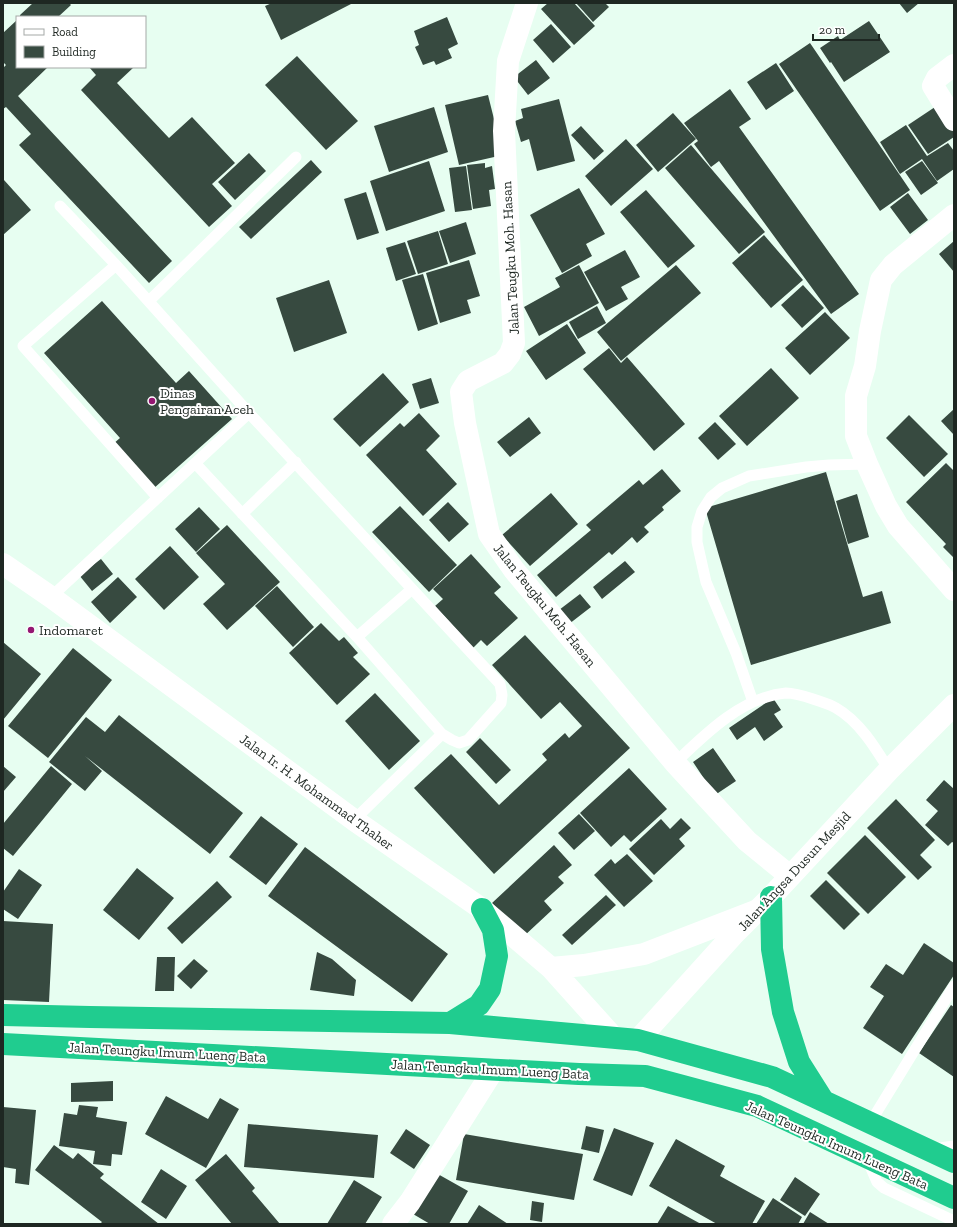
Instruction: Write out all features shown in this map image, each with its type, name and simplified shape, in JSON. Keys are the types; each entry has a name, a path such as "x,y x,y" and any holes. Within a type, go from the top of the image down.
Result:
{"highway":[{"path":"765,903 783,1012 799,1062 823,1100"},
{"path":"450,1023 479,1005 490,989 497,956 493,930 482,909"},
{"path":"7,1044 6,1015 450,1023 638,1040 772,1077 954,1162"},
{"name":"Jalan Teungku Imum Lueng Bata","path":"7,1044 579,1074 645,1076 757,1106 954,1198"}],"street":[{"name":"Jalan Teugku Moh. Hasan","path":"527,3 508,61 504,131 514,342 510,354 503,363 468,381 461,392 464,423 489,534 514,570 675,763 747,841 790,876"},
{"path":"954,65 937,78 933,86 954,120"},
{"path":"954,215 893,265 881,280 870,331 865,366 856,396 856,436 886,506 898,526 954,590"},
{"name":"Jalan Ir. H. Mohammad Thaher","path":"3,564 51,597 354,820 482,909 551,968 614,1038"},
{"name":"Jalan Angsa Dusun Mesjid","path":"638,1040 733,935 765,903 889,770 954,705"},
{"path":"551,968 584,965 644,954 765,903"},
{"path":"393,1224 410,1202 494,1069"}],"lane":[{"path":"149,301 296,157"},
{"path":"60,206 116,265 249,413 500,684 502,695 500,703 468,740 459,742 442,734 357,637 194,463"},
{"path":"116,265 23,346 158,498"},
{"path":"51,597 249,413"},
{"path":"242,514 296,462"},
{"path":"753,702 736,653 706,582 697,542 697,527 702,512 711,497 722,488 749,476 822,466 867,464"},
{"path":"357,637 412,589"},
{"path":"675,763 702,737 730,716 753,702 769,696 788,693 836,707 856,724 876,748 889,770"},
{"path":"354,820 442,734"},
{"path":"870,1123 954,986"},
{"path":"929,1150 954,1146"},
{"path":"866,1157 874,1177 884,1188 954,1222"}],"building":[{"path":"33,3 69,3 71,5 59,16 20,15"},
{"path":"272,3 351,4 281,40 265,6"},
{"path":"548,3 574,3 595,26 574,45 541,9"},
{"path":"576,3 605,3 609,7 593,22"},
{"path":"899,3 919,3 907,13"},
{"path":"447,17 458,44 448,49 452,58 436,65 434,61 423,65 415,47 419,45 414,31"},
{"path":"16,21 16,68 47,68 18,96 172,261 149,283 19,145 31,134 6,107 3,109 3,68 6,65 3,62 3,33"},
{"path":"869,21 890,52 844,82 820,48 838,36 840,40"},
{"path":"551,24 571,47 553,63 533,40"},
{"path":"810,43 910,190 880,211 779,64"},
{"path":"297,56 358,121 326,150 265,85"},
{"path":"536,60 550,78 528,95 514,77"},
{"path":"776,63 794,91 766,110 747,82"},
{"path":"90,68 133,68 117,83 169,138 192,117 235,163 212,184 232,206 209,227 81,90 96,75"},
{"path":"730,89 751,119 739,127 859,294 831,314 719,161 711,167 694,144 698,141 684,123"},
{"path":"488,95 503,155 459,165 445,105"},
{"path":"559,99 575,161 537,171 529,139 521,142 515,121 523,118 521,109"},
{"path":"938,105 954,130 954,137 928,154 908,125"},
{"path":"434,107 448,152 389,172 374,126"},
{"path":"673,113 696,139 658,172 636,145"},
{"path":"906,125 927,156 948,143 954,151 954,169 937,181 922,159 900,174 880,142"},
{"path":"581,126 604,151 594,160 571,135"},
{"path":"626,139 653,169 611,206 585,176"},
{"path":"691,145 765,232 739,254 665,168"},
{"path":"249,153 266,171 235,200 218,182"},
{"path":"311,160 322,172 251,239 239,227"},
{"path":"429,161 445,211 386,231 370,181"},
{"path":"922,161 938,183 921,195 905,172"},
{"path":"485,163 485,168 492,166 495,189 489,190 491,206 473,209 467,165"},
{"path":"466,166 472,210 455,212 449,168"},
{"path":"4,180 31,210 3,235 3,181"},
{"path":"579,188 605,234 586,244 592,256 562,273 530,215"},
{"path":"646,190 695,246 668,268 620,212"},
{"path":"366,192 379,233 357,240 344,199"},
{"path":"908,193 928,220 910,234 890,207"},
{"path":"466,222 476,254 450,263 439,231"},
{"path":"438,231 448,264 418,274 407,241"},
{"path":"764,235 803,280 771,308 732,263"},
{"path":"954,241 954,272 939,254"},
{"path":"405,242 416,274 396,281 386,248"},
{"path":"625,250 640,277 621,287 628,299 606,311 584,272"},
{"path":"469,260 480,296 467,300 471,313 440,323 426,273"},
{"path":"579,265 599,303 539,336 524,307 560,287 555,278"},
{"path":"676,265 701,293 621,361 597,332"},
{"path":"423,274 438,324 418,331 402,280"},
{"path":"329,280 347,333 294,352 276,298"},
{"path":"803,285 824,308 802,328 781,305"},
{"name":"Dinas Pengairan Aceh","path":"102,301 176,383 189,371 232,419 153,489 113,444 120,438 44,353"},
{"path":"597,306 606,323 578,339 569,322"},
{"path":"825,312 850,338 810,375 785,348"},
{"path":"567,324 586,353 546,380 526,351"},
{"path":"609,348 621,363 627,357 685,424 654,451 583,369"},
{"path":"771,368 799,398 747,446 719,416"},
{"path":"383,373 409,402 360,447 333,419"},
{"path":"431,378 439,403 420,409 412,384"},
{"path":"954,409 954,435 941,421"},
{"path":"419,413 440,436 426,450 457,484 423,516 366,455 400,423 404,427"},
{"path":"909,415 948,454 924,477 886,438"},
{"path":"529,417 541,433 510,457 497,442"},
{"path":"715,422 736,444 718,460 698,438"},
{"path":"946,463 954,471 954,558 943,547 946,544 906,502"},
{"path":"662,469 681,491 662,507 664,510 644,527 649,532 637,543 632,537 612,555 609,552 556,597 537,575 591,530 586,525 639,480 643,485"},
{"path":"826,472 863,597 882,591 891,623 751,665 705,508"},
{"path":"551,493 578,524 530,566 502,535"},
{"path":"857,494 869,537 848,544 836,501"},
{"path":"448,502 469,524 449,542 429,520"},
{"path":"400,506 457,565 429,592 372,532"},
{"path":"199,507 220,529 196,552 175,529"},
{"path":"227,525 280,582 227,630 203,604 225,584 196,553"},
{"path":"170,546 199,577 164,610 135,579"},
{"path":"471,554 501,587 494,593 518,618 487,646 481,640 473,648 435,606 443,599 433,589"},
{"path":"101,559 113,574 92,591 79,575"},
{"path":"625,561 635,572 602,599 593,587"},
{"path":"118,577 137,597 110,623 91,602"},
{"path":"277,586 314,627 293,647 255,606"},
{"path":"580,594 591,607 569,624 559,610"},
{"path":"321,623 339,641 344,637 358,653 353,657 370,674 337,705 289,653"},
{"path":"525,635 630,748 494,874 414,788 451,754 499,805 547,760 542,754 565,733 569,738 582,726 560,702 541,719 492,665"},
{"path":"3,642 41,674 3,720"},
{"path":"73,648 112,680 48,758 8,726"},
{"path":"375,693 420,741 389,770 345,721"},
{"path":"773,698 781,710 774,714 783,727 764,741 755,727 737,740 729,728"},
{"path":"119,715 243,813 210,854 85,756 102,771 85,791 49,762 86,717 105,732"},
{"path":"480,738 511,770 496,784 466,752"},
{"path":"713,748 736,781 715,795 693,762"},
{"path":"3,766 16,777 3,792"},
{"path":"51,766 72,784 13,856 3,848 3,824"},
{"path":"629,768 667,809 631,842 624,835 611,847 580,813"},
{"path":"944,780 954,789 954,843 952,842 948,846 925,825 938,811 926,800"},
{"path":"896,799 935,840 920,855 932,867 918,880 867,828"},
{"path":"579,814 595,831 574,850 558,833"},
{"path":"261,816 298,844 266,885 229,857"},
{"path":"681,818 691,828 679,839 685,846 654,875 629,849 661,819 670,829"},
{"path":"865,835 906,877 868,914 827,873"},
{"path":"554,845 572,865 558,877 564,883 544,901 552,910 523,937 492,903"},
{"path":"305,847 448,954 412,1002 268,896"},
{"path":"627,854 653,881 624,907 594,875 611,859 615,864"},
{"path":"137,868 174,898 139,940 103,910"},
{"path":"19,869 42,885 18,919 3,909 3,892"},
{"path":"826,880 860,914 844,930 810,896"},
{"path":"217,881 232,897 182,944 167,928"},
{"path":"606,895 616,905 572,945 562,935"},
{"path":"3,921 53,924 49,1002 3,1000"},
{"path":"924,943 954,963 954,975 902,1054 863,1028 884,996 870,987 886,964 903,975"},
{"path":"317,952 332,959 356,980 354,996 310,990"},
{"path":"157,957 175,957 174,991 155,991"},
{"path":"194,959 208,971 191,989 177,976"},
{"path":"951,1005 954,1007 954,1077 919,1053"},
{"path":"113,1081 113,1101 71,1102 71,1083"},
{"path":"166,1096 208,1119 220,1098 239,1109 206,1168 145,1134"},
{"path":"79,1105 98,1107 96,1117 127,1122 122,1155 112,1154 111,1166 93,1164 95,1151 59,1146 64,1113 77,1115"},
{"path":"3,1107 36,1110 29,1185 15,1183 16,1169 3,1167"},
{"path":"248,1124 378,1135 374,1178 244,1167"},
{"path":"586,1126 604,1130 599,1153 581,1149"},
{"path":"614,1128 654,1143 632,1196 593,1180"},
{"path":"406,1129 430,1145 414,1169 390,1153"},
{"path":"464,1134 583,1154 574,1200 456,1180"},
{"path":"676,1139 725,1166 720,1176 765,1201 752,1224 717,1224 649,1186"},
{"path":"54,1145 73,1159 78,1153 104,1174 100,1178 159,1224 100,1224 102,1222 35,1170"},
{"path":"226,1154 255,1188 252,1191 280,1224 232,1224 195,1180"},
{"path":"161,1169 187,1186 166,1219 141,1202"},
{"path":"436,1173 468,1191 449,1224 430,1224 413,1214"},
{"path":"795,1177 820,1194 805,1216 780,1200"},
{"path":"354,1180 382,1197 365,1224 327,1224"},
{"path":"773,1198 802,1217 798,1224 756,1224"},
{"path":"532,1201 544,1203 542,1222 530,1220"},
{"path":"479,1205 508,1224 467,1224"},
{"path":"668,1206 701,1224 657,1224"},
{"path":"810,1212 829,1224 803,1224"}],"place":[{"name":"Dinas Pengairan Aceh","path":"152,401"},
{"name":"Indomaret","path":"31,630"}]}
